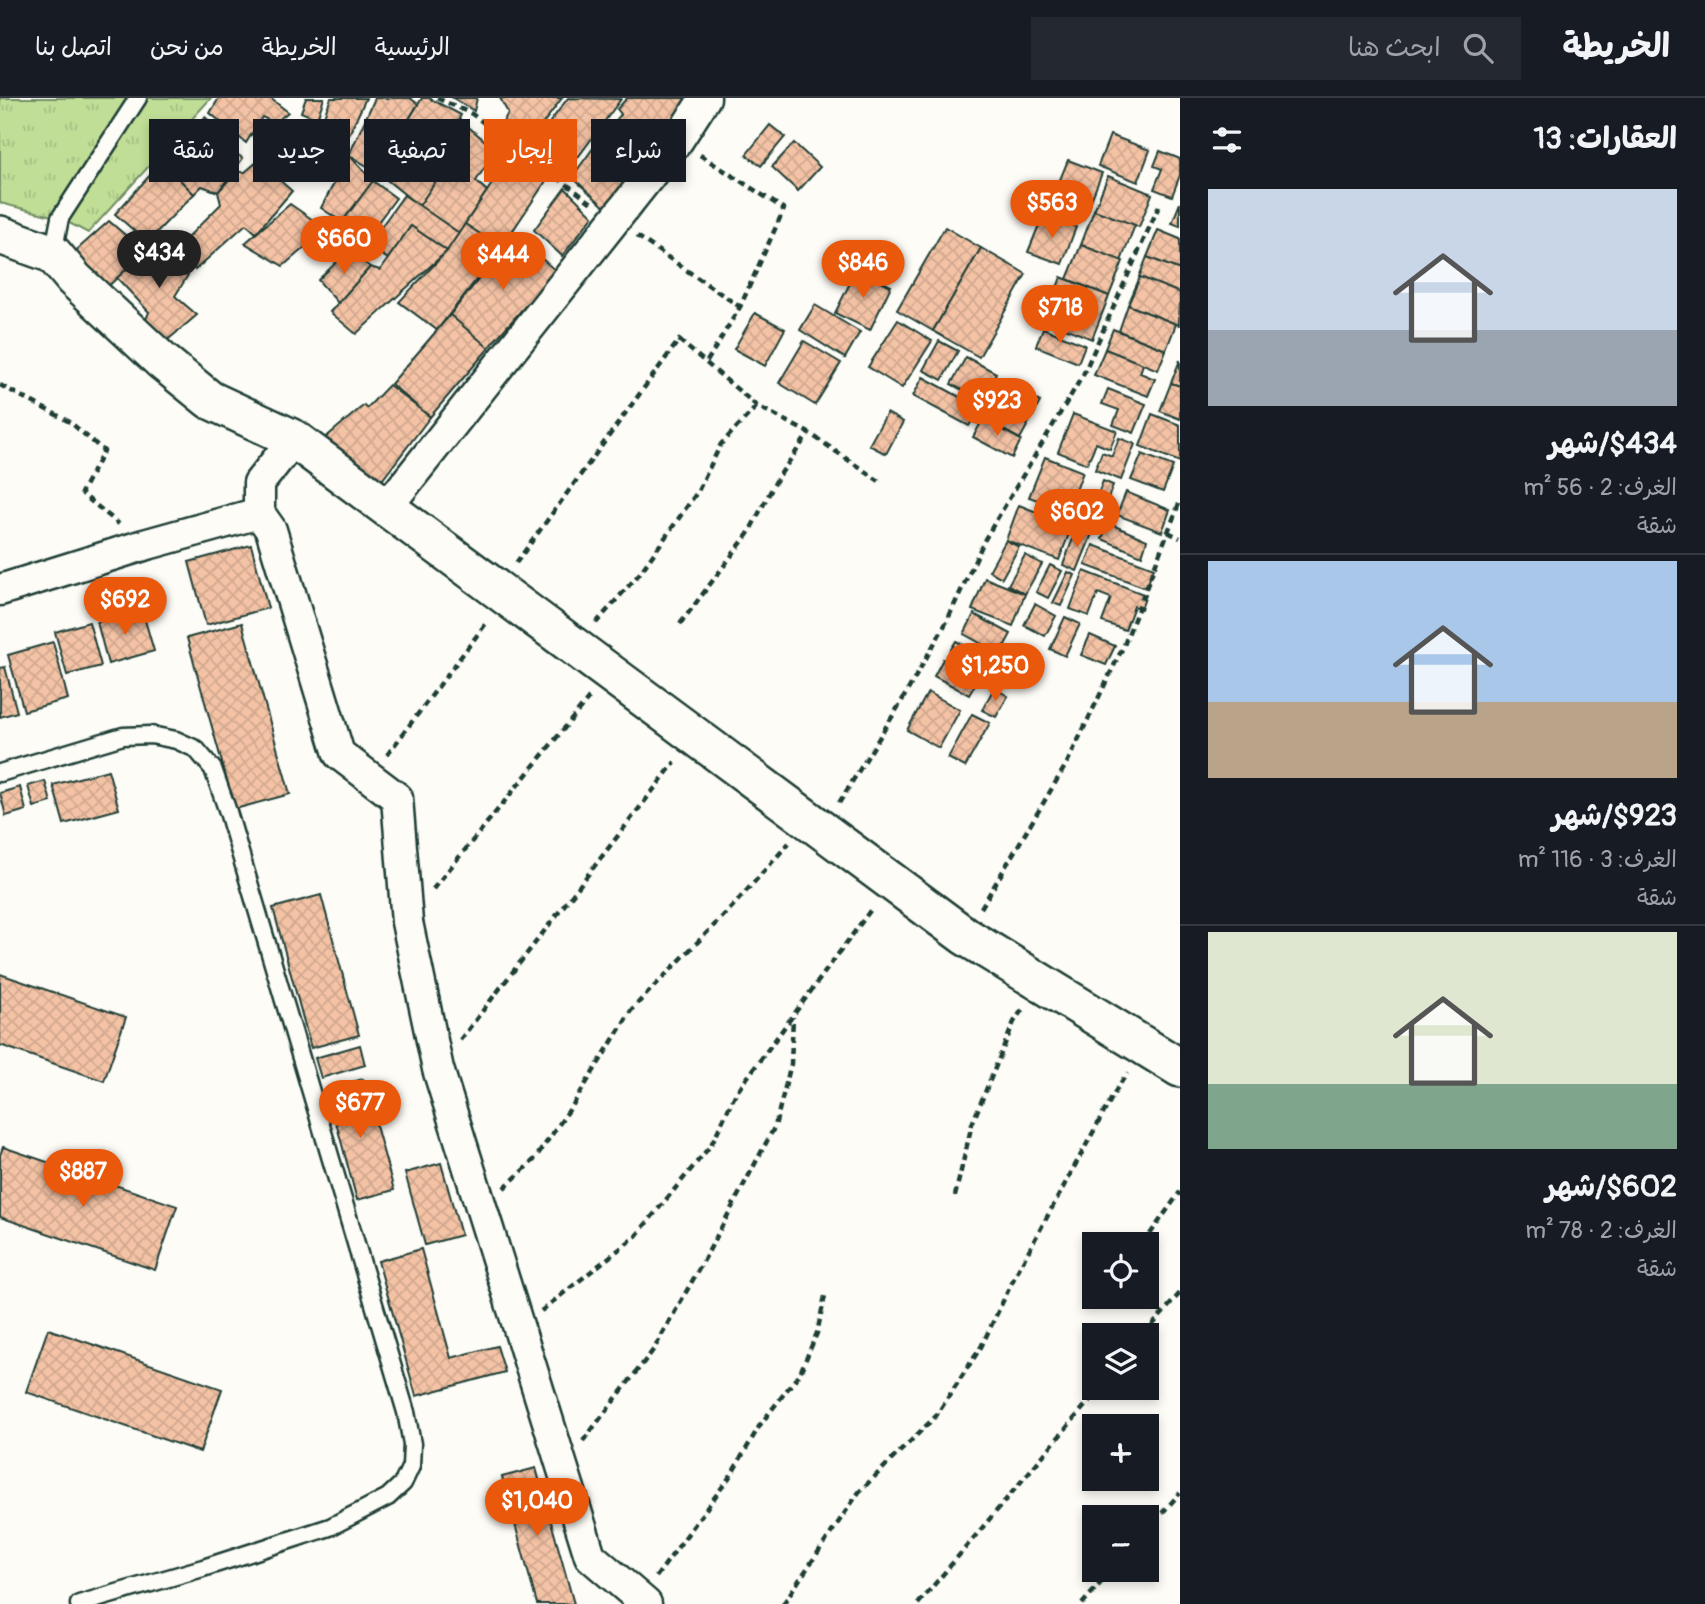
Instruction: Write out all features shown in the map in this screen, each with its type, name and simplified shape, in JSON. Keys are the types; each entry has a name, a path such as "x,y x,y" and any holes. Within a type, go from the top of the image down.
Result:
{"street":[{"path":"686,128 705,98"},
{"path":"386,508 645,182"},
{"path":"0,235 53,254 74,279 153,353 210,400 294,439 965,936 1180,1068"},
{"path":"294,439 259,483 259,513 271,530 339,754 397,798 407,922 438,1069 590,1556 643,1602"},
{"path":"0,590 259,513"}],"lane":[{"path":"53,254 60,218 138,98"},
{"path":"0,773 123,736 151,735 176,740 196,749 213,769 232,825 405,1412 412,1444 411,1466 403,1483 388,1497 330,1527 203,1569 79,1604"}],"path":[{"path":"437,98 472,114 555,173 614,221 740,307"},
{"path":"686,145 784,209 740,307 706,363"},
{"path":"481,1206 534,1160 574,1103 632,1009 784,850 815,825 907,692 946,623 985,539 1083,374 1159,205"},
{"path":"370,778 679,340 757,406 809,433 879,481"},
{"path":"0,385 69,422 104,452 81,493 144,545"},
{"path":"575,648 640,573 698,491 721,444 757,406"},
{"path":"680,624 748,534 777,479 809,433"},
{"path":"965,936 1067,763 1124,645 1180,501"},
{"path":"1168,532 1180,538"},
{"path":"407,922 610,673"},
{"path":"438,1069 695,736"},
{"path":"518,1324 537,1314 636,1236 711,1146 736,1093 891,882"},
{"path":"955,1196 972,1124 1014,1022 1041,983"},
{"path":"560,1459 571,1456 654,1349 775,1126 790,1064 793,1016"},
{"path":"783,1604 859,1492 936,1416 981,1347 1016,1274 1115,1092 1145,1046"},
{"path":"1152,1232 1180,1192"},
{"path":"1154,1323 1180,1293"},
{"path":"643,1602 731,1475 761,1425 800,1373 817,1333 825,1296"},
{"path":"918,1604 1090,1400"},
{"path":"1159,1516 1180,1493"},
{"path":"1082,1604 1101,1582"}],"green space":[{"path":"0,98 211,98 192,119 149,119 149,166 88,233 60,218 0,203"}],"building":[{"path":"219,98 270,98 288,112 280,119 253,119 253,132 246,143 239,137 239,119 217,119 210,113"},
{"path":"306,98 324,98 317,119 301,112"},
{"path":"331,98 366,98 350,133 350,119 323,119"},
{"path":"375,98 410,98 418,104 409,119 365,119"},
{"path":"422,98 429,98 461,115 459,119 409,119"},
{"path":"453,98 477,98 474,111"},
{"path":"500,98 562,98 546,119 505,119 508,113"},
{"path":"568,98 621,99 606,119 591,119 591,140 577,158 577,119 552,119"},
{"path":"627,98 686,98 691,102 677,119 617,119 621,114 617,109"},
{"path":"364,122 364,164 350,156"},
{"path":"770,125 785,137 761,166 746,155"},
{"path":"470,128 484,140 484,169 476,181 487,191 459,233 419,206 435,182 470,182"},
{"path":"1110,135 1150,150 1138,182 1098,166"},
{"path":"794,143 820,167 798,191 772,167"},
{"path":"591,151 591,182 627,182 608,210 577,182 577,170"},
{"path":"1160,151 1180,159 1180,175 1172,196 1154,189 1162,169 1154,166"},
{"path":"350,156 364,171 364,182 372,182 342,222 321,208 335,182 350,182"},
{"path":"1068,160 1102,173 1083,220 1049,207"},
{"path":"253,165 253,182 282,182 292,191 256,233 246,224 195,270 178,247 221,204 218,192 227,182 239,182 239,172 245,172"},
{"path":"149,176 149,182 182,182 194,194 147,242 115,214"},
{"path":"1108,176 1152,194 1139,227 1094,210"},
{"path":"182,182 225,182 218,192 202,186 194,194"},
{"path":"372,182 396,198 360,246 337,229"},
{"path":"389,182 435,182 419,206"},
{"path":"493,182 545,182 501,248 465,224"},
{"path":"565,188 593,216 562,256 534,230"},
{"path":"404,195 459,233 447,251 411,226 388,259 368,245"},
{"path":"1180,203 1180,226 1172,223"},
{"path":"290,204 326,229 283,266 245,243"},
{"path":"1094,210 1135,225 1121,261 1081,245"},
{"path":"1043,215 1076,227 1062,264 1028,252"},
{"path":"109,221 145,252 103,291 71,255"},
{"path":"465,224 501,248 437,330 399,302 447,251"},
{"path":"411,226 447,251 356,334 330,312 370,267 380,270"},
{"path":"945,227 981,248 933,331 897,310"},
{"path":"1158,230 1180,239 1180,270 1147,257"},
{"path":"514,235 556,271 488,348 450,315"},
{"path":"158,241 190,272 175,296 197,315 164,343 145,322 149,312 117,278"},
{"path":"1081,245 1123,261 1109,296 1067,279"},
{"path":"981,248 1026,274 979,357 933,331"},
{"path":"349,250 370,267 338,303 318,280"},
{"path":"1147,257 1180,270 1180,293 1139,277"},
{"path":"857,269 891,286 870,330 835,313"},
{"path":"1061,277 1109,296 1092,339 1045,320"},
{"path":"1140,277 1180,293 1179,325 1128,305"},
{"path":"815,305 860,332 845,358 800,330"},
{"path":"1128,305 1176,324 1166,350 1119,331"},
{"path":"755,313 785,329 765,366 734,349"},
{"path":"450,315 489,348 430,417 391,384"},
{"path":"898,320 932,341 902,388 868,367"},
{"path":"1043,328 1085,345 1078,363 1036,346"},
{"path":"1113,329 1166,350 1158,370 1105,349"},
{"path":"804,341 841,363 815,405 779,383"},
{"path":"939,341 958,351 942,380 923,370"},
{"path":"1105,349 1143,364 1140,373 1155,379 1148,396 1094,375"},
{"path":"966,357 996,373 981,400 951,384"},
{"path":"1180,360 1180,386 1171,383"},
{"path":"923,377 980,408 969,426 913,396"},
{"path":"1003,382 1040,402 1020,439 983,419"},
{"path":"1171,383 1180,386 1180,419 1160,411"},
{"path":"389,385 430,417 373,492 318,444 364,405 367,408"},
{"path":"1108,389 1146,404 1134,433 1113,425 1119,410 1102,404"},
{"path":"887,413 903,422 886,454 869,445"},
{"path":"1073,414 1117,431 1110,449 1096,443 1087,464 1058,452"},
{"path":"1152,414 1180,425 1180,462 1140,446"},
{"path":"983,419 1021,440 1012,458 973,437"},
{"path":"1119,438 1135,444 1121,480 1095,470 1102,452 1112,456"},
{"path":"1142,454 1173,466 1163,492 1131,480"},
{"path":"1045,457 1083,472 1068,511 1029,497"},
{"path":"1103,481 1113,485 1100,520 1090,516"},
{"path":"1126,492 1170,510 1162,532 1117,515"},
{"path":"1019,505 1072,526 1059,560 1006,540"},
{"path":"1108,523 1147,540 1142,556 1102,539"},
{"path":"1077,528 1092,534 1077,571 1063,565"},
{"path":"1006,540 1019,547 1002,578 989,571"},
{"path":"251,545 268,608 206,625 189,562"},
{"path":"1093,545 1154,568 1146,588 1085,565"},
{"path":"1025,555 1042,564 1025,594 1008,585"},
{"path":"1050,565 1062,571 1048,598 1036,592"},
{"path":"1084,571 1146,595 1141,609 1134,606 1125,630 1102,622 1111,598 1098,593 1089,616 1070,609"},
{"path":"1068,572 1075,575 1061,606 1053,603"},
{"path":"985,578 1025,594 1013,626 972,610"},
{"path":"1035,604 1056,616 1045,636 1024,625"},
{"path":"142,610 154,651 108,664 97,622"},
{"path":"974,614 1011,634 1000,654 964,634"},
{"path":"1065,617 1080,624 1065,656 1050,649"},
{"path":"89,622 101,666 67,675 55,632"},
{"path":"242,623 290,794 235,809 187,638"},
{"path":"1090,635 1115,646 1106,665 1081,655"},
{"path":"956,641 993,661 987,672 950,651"},
{"path":"53,642 68,699 24,711 8,655"},
{"path":"943,659 979,678 969,695 934,676"},
{"path":"5,667 17,712 0,717 0,668"},
{"path":"994,688 1008,696 996,717 982,710"},
{"path":"928,692 960,710 939,748 907,730"},
{"path":"972,714 990,723 965,767 948,758"},
{"path":"108,770 119,809 64,824 53,785"},
{"path":"45,781 51,802 34,807 28,786"},
{"path":"20,787 26,810 6,816 0,793"},
{"path":"321,895 359,1035 311,1048 273,908"},
{"path":"0,974 126,1017 104,1081 0,1045"},
{"path":"360,1045 365,1065 321,1078 315,1058"},
{"path":"363,1079 394,1190 357,1200 327,1089"},
{"path":"3,1147 177,1206 155,1270 0,1217 0,1155"},
{"path":"441,1163 461,1235 425,1245 405,1173"},
{"path":"421,1249 451,1358 497,1346 505,1372 416,1396 378,1261"},
{"path":"48,1329 222,1389 200,1452 26,1392"},
{"path":"536,1468 574,1604 537,1604 502,1477"}]}
